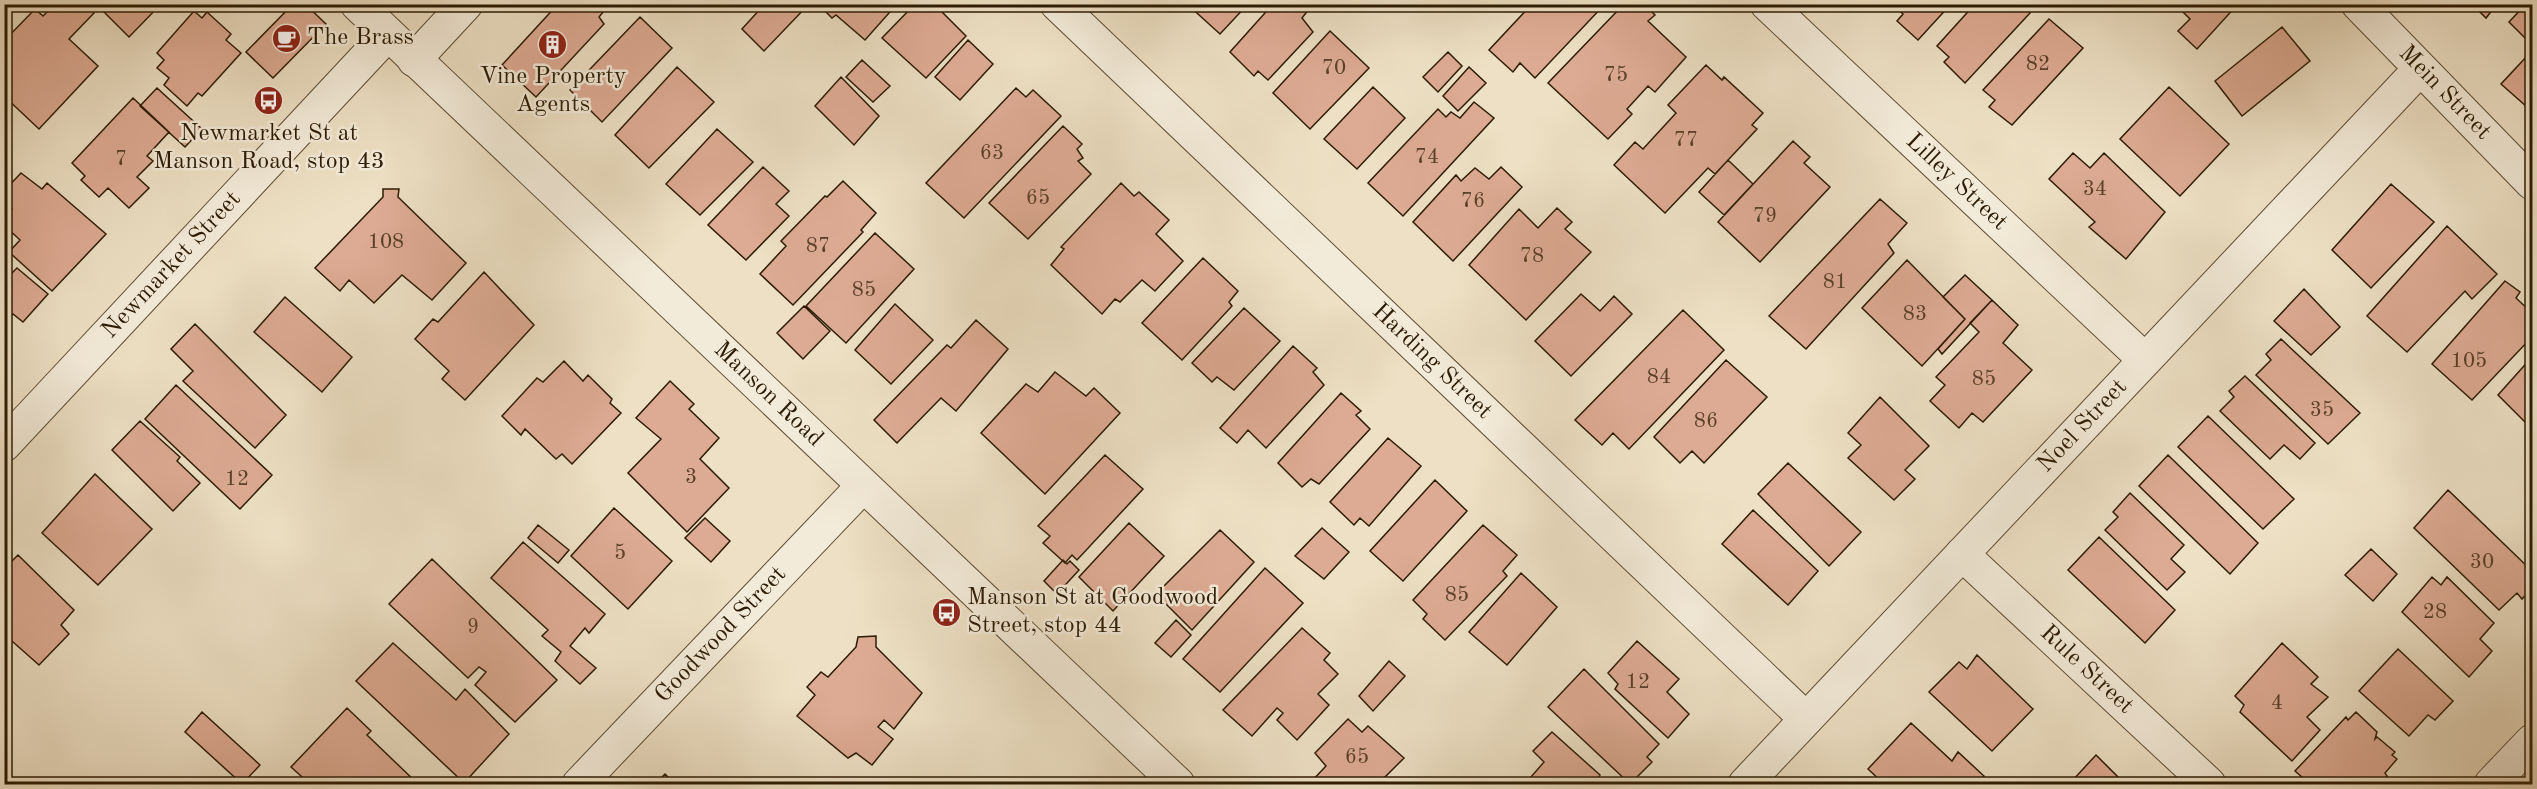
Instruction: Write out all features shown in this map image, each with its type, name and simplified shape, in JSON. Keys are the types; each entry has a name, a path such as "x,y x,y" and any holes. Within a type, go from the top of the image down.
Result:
{"street":[{"name":"Manson Road","path":"357,4 1178,784"},
{"path":"414,60 466,4"},
{"name":"Harding Street","path":"1057,4 1806,719"},
{"name":"Lilley Street","path":"1767,4 2144,359"},
{"name":"Mein Street","path":"2358,4 2532,183"},
{"name":"Newmarket Street","path":"4,445 388,34"},
{"name":"Noel Street","path":"1745,784 2420,69"},
{"name":"Goodwood Street","path":"579,784 863,486"},
{"name":"Rule Street","path":"1962,554 2209,784"},
{"path":"2506,780 2532,741"}],"building":[{"path":"55,4 86,4 94,13 69,39 98,66 39,129 4,96 4,41 35,9 43,16"},
{"path":"96,4 161,4 129,37"},
{"path":"293,4 305,4 326,24 273,78 246,52"},
{"name":"Vine Property Agents","path":"558,4 620,4 614,11 608,6 599,17 604,24 536,97 502,65"},
{"path":"760,4 809,4 764,51 742,29 762,7"},
{"path":"825,4 897,4 865,40 836,15 832,18 822,8"},
{"path":"915,4 934,4 966,36 926,78 882,38"},
{"path":"1187,4 1248,4 1220,34"},
{"path":"1273,4 1313,4 1302,18 1313,32 1268,80 1258,71 1254,76 1230,52"},
{"path":"1532,4 1605,4 1535,78 1520,63 1513,72 1489,50"},
{"path":"1624,4 1644,4 1655,15 1648,21 1686,57 1655,92 1648,86 1627,109 1632,114 1608,139 1548,83"},
{"path":"1892,4 1951,4 1918,40 1897,21 1903,14"},
{"path":"1975,4 2034,4 2028,11 2030,13 1965,83 1944,62 1949,57 1937,46"},
{"path":"2175,4 2238,4 2197,49 2178,31 2190,19"},
{"path":"2472,4 2497,4 2486,18"},
{"path":"2526,4 2532,4 2532,45 2509,22"},
{"path":"194,11 202,18 207,12 231,34 226,40 241,53 202,96 198,93 187,106 164,85 169,78 157,68 164,60 157,53"},
{"path":"640,17 672,48 602,122 570,90"},
{"path":"2049,19 2083,48 2012,125 1989,107 1995,100 1983,90"},
{"path":"2282,27 2310,61 2242,116 2215,81"},
{"path":"1330,31 1369,68 1310,129 1273,93"},
{"path":"968,40 993,64 960,100 935,77"},
{"path":"1448,52 1462,66 1438,92 1423,77"},
{"path":"2529,54 2532,58 2532,101 2527,107 2501,84"},
{"path":"862,60 890,86 873,102 846,77"},
{"path":"1706,65 1722,80 1724,77 1763,113 1752,125 1757,129 1715,174 1708,168 1665,213 1614,165 1635,142 1643,149 1676,113 1668,105"},
{"path":"677,67 714,102 649,168 615,135"},
{"path":"1469,67 1486,83 1458,111 1443,96"},
{"path":"841,77 879,116 854,145 815,106"},
{"path":"1373,87 1405,118 1357,169 1324,139"},
{"path":"2169,87 2229,144 2180,196 2120,139"},
{"path":"157,88 202,129 185,147 140,106"},
{"path":"1016,88 1026,97 1033,90 1061,116 964,218 926,183"},
{"path":"133,98 169,132 147,156 153,161 137,177 149,188 129,208 108,188 99,197 81,180 85,176 72,163"},
{"path":"1474,102 1494,118 1403,216 1368,183 1438,109 1446,117 1451,112 1460,118"},
{"path":"1063,126 1082,144 1077,149 1083,158 1078,161 1091,174 1028,239 989,203"},
{"path":"717,129 753,162 700,215 666,184"},
{"path":"1793,141 1810,157 1804,163 1830,187 1760,262 1718,222"},
{"path":"2073,153 2090,168 2104,153 2165,212 2126,259 2089,227 2095,222 2049,179"},
{"path":"1728,160 1753,184 1724,215 1699,192"},
{"path":"763,167 789,191 776,204 789,216 746,260 708,225"},
{"path":"1501,167 1522,187 1453,261 1413,222 1456,175 1461,181 1475,168 1489,179"},
{"path":"21,173 42,189 47,183 106,234 52,291 9,252 20,240 4,225 4,217 12,209 4,202 4,191"},
{"path":"843,181 876,213 861,230 863,232 793,305 760,274 786,246 781,241"},
{"path":"1121,183 1134,196 1139,192 1169,220 1156,234 1183,261 1155,291 1142,280 1120,302 1115,299 1102,314 1051,265 1064,249 1061,247"},
{"path":"2391,184 2434,222 2371,288 2332,250"},
{"path":"383,189 399,189 398,197 466,263 432,300 402,275 374,303 349,280 340,291 315,268 383,197"},
{"path":"1880,199 1907,223 1888,244 1894,253 1806,349 1769,316"},
{"path":"1557,208 1572,222 1565,229 1591,252 1526,320 1469,265 1519,209 1538,228"},
{"path":"2447,226 2497,274 2472,299 2465,291 2407,352 2367,316"},
{"path":"875,233 914,269 846,343 806,306"},
{"path":"1203,258 1238,291 1229,302 1232,306 1182,360 1142,323"},
{"path":"1907,260 1965,319 1922,366 1862,308"},
{"path":"17,268 48,294 23,322 13,314 7,321 4,319 4,272 9,276"},
{"path":"484,272 534,325 465,400 442,379 449,371 415,339 433,319 438,322"},
{"path":"1965,275 1992,300 1942,354 1938,349 1965,319 1943,297"},
{"path":"2505,281 2520,292 2516,298 2532,313 2532,337 2472,400 2432,364"},
{"path":"2304,289 2340,327 2311,355 2274,321"},
{"path":"1581,294 1600,311 1614,296 1632,314 1571,376 1535,341"},
{"path":"285,297 352,357 322,392 254,332"},
{"path":"1992,300 2018,325 2003,343 2032,370 1983,422 1972,413 1959,428 1930,401 1945,385 1936,377 1979,332 1970,323"},
{"path":"895,304 933,340 891,384 855,350"},
{"path":"804,306 830,331 803,359 777,333"},
{"path":"1244,308 1280,341 1234,390 1217,377 1212,382 1192,363"},
{"path":"1683,310 1724,350 1629,449 1613,433 1602,445 1575,420"},
{"path":"976,320 1008,349 956,411 941,398 897,443 874,420 947,345 951,348"},
{"path":"195,324 286,415 255,448 183,381 193,371 171,349"},
{"path":"2281,339 2360,413 2328,444 2256,375 2271,360 2266,354"},
{"path":"1293,346 1317,368 1313,372 1324,385 1266,448 1248,430 1237,443 1220,428"},
{"path":"2532,357 2532,429 2498,395"},
{"path":"1726,360 1767,397 1704,463 1692,451 1680,463 1654,437"},
{"path":"564,361 583,381 588,375 612,399 610,403 621,413 572,464 562,454 556,459 525,429 521,435 502,416 537,378 543,382"},
{"path":"1055,372 1086,396 1094,388 1120,413 1045,494 981,433 1026,384 1038,392"},
{"path":"2245,376 2315,443 2300,459 2284,445 2270,459 2220,411 2234,397 2229,391"},
{"path":"670,381 694,404 689,409 719,438 700,459 729,488 687,532 628,473 661,439 636,418"},
{"path":"176,385 272,475 240,509 145,419"},
{"path":"1341,393 1361,411 1356,415 1370,429 1319,484 1311,479 1302,487 1278,463"},
{"path":"1880,397 1929,446 1905,470 1915,479 1894,500 1848,458 1861,445 1848,433"},
{"path":"2208,416 2294,499 2263,529 2178,447"},
{"path":"140,421 180,457 177,461 200,483 173,511 112,450"},
{"path":"1388,438 1421,466 1369,526 1360,518 1354,525 1330,502"},
{"path":"1105,455 1143,489 1077,560 1072,555 1065,563 1043,543 1050,536 1038,526"},
{"path":"2168,455 2258,543 2230,574 2139,486"},
{"path":"1788,463 1861,532 1829,566 1758,494"},
{"path":"95,474 152,529 98,585 42,533"},
{"path":"1435,480 1467,511 1403,581 1370,551"},
{"path":"2448,490 2532,571 2532,588 2522,599 2517,593 2499,610 2414,528"},
{"path":"2130,493 2184,545 2171,559 2185,572 2167,590 2105,530 2118,517 2113,512"},
{"path":"614,508 672,561 628,609 571,556"},
{"path":"1753,510 1818,571 1788,605 1722,544"},
{"path":"705,518 730,541 711,562 685,538"},
{"path":"1129,523 1164,556 1113,611 1079,577"},
{"path":"538,525 569,550 558,563 528,538"},
{"path":"1483,525 1517,555 1503,571 1507,576 1445,640 1423,619 1427,614 1413,600"},
{"path":"1322,528 1349,552 1324,579 1295,556"},
{"path":"1220,530 1254,562 1192,630 1156,594"},
{"path":"2099,537 2175,610 2145,643 2068,570"},
{"path":"523,542 605,614 589,633 585,628 570,646 596,668 580,684 555,661 561,652 542,636 548,630 491,578"},
{"path":"2371,549 2397,574 2373,601 2345,575"},
{"path":"18,555 74,610 61,625 69,634 39,665 4,634 4,569"},
{"path":"432,559 557,680 515,722 475,685 486,672 479,667 468,678 389,604"},
{"path":"1063,560 1067,564 1070,561 1079,570 1057,594 1044,581"},
{"path":"1265,568 1303,603 1220,692 1183,659"},
{"path":"1521,573 1557,607 1507,665 1469,632"},
{"path":"2432,577 2441,585 2447,577 2494,623 2480,639 2492,651 2469,677 2402,612"},
{"path":"1176,620 1191,635 1171,657 1155,643"},
{"path":"1302,628 1330,653 1324,660 1338,674 1318,694 1329,705 1297,740 1277,720 1283,713 1277,708 1252,736 1223,710"},
{"path":"876,636 876,647 922,693 894,729 884,720 878,727 893,739 872,765 856,753 848,758 797,716 815,695 807,687 821,672 828,677 856,647 858,637"},
{"path":"1637,641 1679,679 1667,692 1689,714 1668,738 1615,689 1618,684 1608,673"},
{"path":"393,643 456,700 465,689 509,734 464,783 356,681"},
{"path":"2282,643 2318,677 2311,684 2328,697 2307,717 2320,730 2292,761 2240,712 2244,705 2235,696"},
{"path":"2398,649 2453,701 2435,720 2428,715 2409,736 2359,691"},
{"path":"1977,655 2033,709 1992,751 1929,692 1959,662 1967,669"},
{"path":"1389,661 1405,676 1373,711 1359,696"},
{"path":"1584,669 1659,744 1647,757 1652,762 1630,784 1548,707"},
{"path":"347,708 371,731 367,735 418,784 310,784 291,767"},
{"path":"202,712 260,765 242,784 185,732"},
{"path":"2356,712 2377,732 2375,739 2377,737 2395,752 2392,755 2397,759 2385,773 2387,776 2378,784 2310,784 2295,771 2346,717 2348,720"},
{"path":"1348,719 1362,732 1368,726 1404,758 1378,784 1309,784 1326,766 1315,753"},
{"path":"1911,723 1952,761 1958,752 1984,776 1977,784 1884,784 1868,769"},
{"path":"1552,732 1600,775 1598,779 1603,784 1539,784 1531,777 1544,762 1533,751"},
{"path":"2096,755 2122,781 2118,784 2074,784 2071,782"},
{"path":"665,774 675,784 655,784"}],"place":[{"name":"The Brass","path":"286,38"},
{"name":"Vine Property Agents","path":"553,44"},
{"name":"Newmarket St at Manson Road, stop 43","path":"269,101"},
{"name":"Manson St at Goodwood Street, stop 44","path":"946,612"}]}
